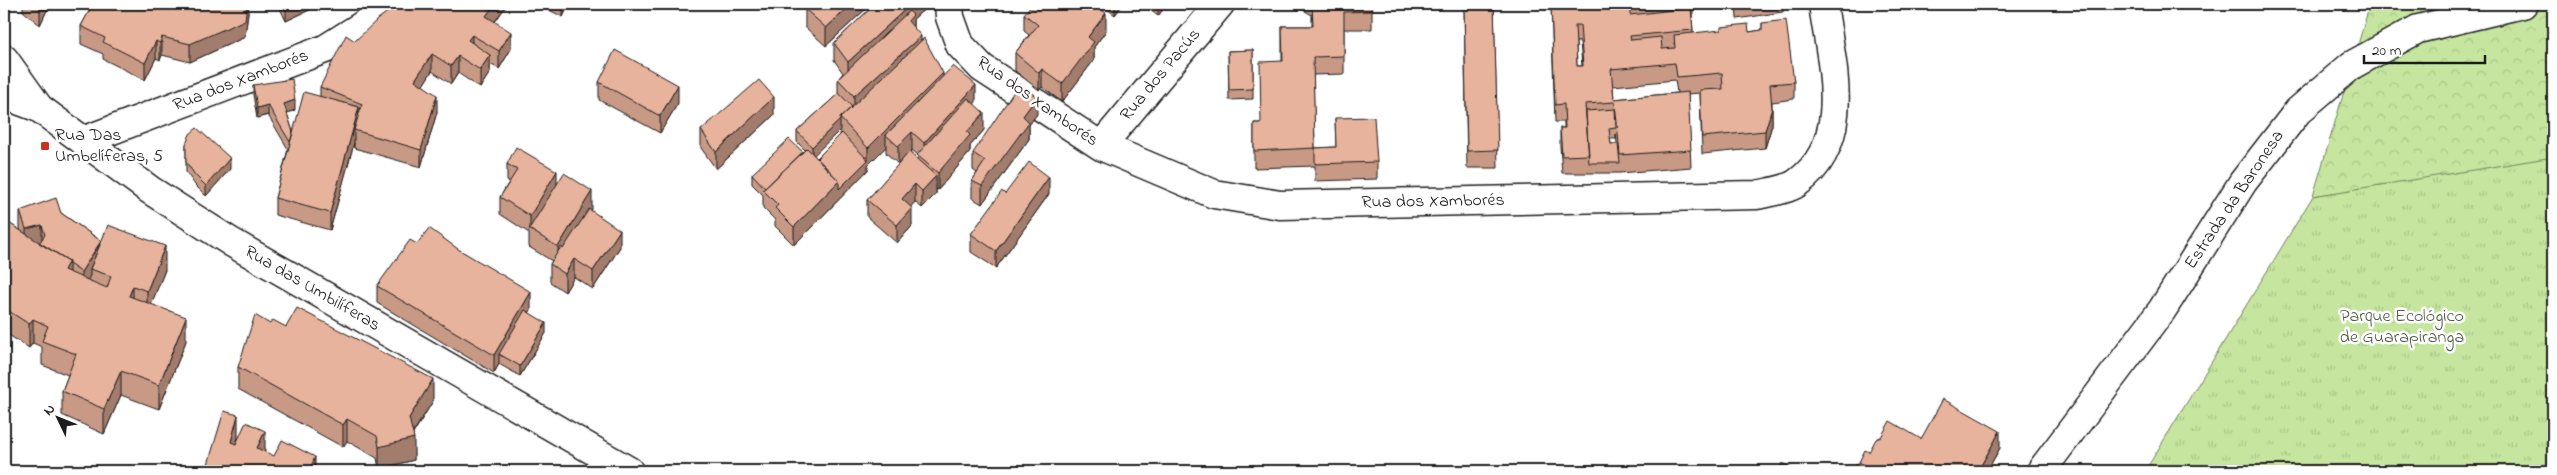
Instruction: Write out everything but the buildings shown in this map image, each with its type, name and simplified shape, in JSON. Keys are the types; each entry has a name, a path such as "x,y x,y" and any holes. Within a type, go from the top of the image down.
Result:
{"street":[{"name":"Rua dos Xamborés","path":"83,141 325,49 363,25 390,4"},
{"name":"Rua dos Xamborés","path":"949,4 950,17 960,45 982,68 1101,146 1214,194 1280,205 1757,195 1796,184 1818,164 1831,137 1836,102 1822,4"},
{"name":"Rua dos Pacús","path":"1101,146 1220,4"},
{"name":"Estrada da Baronesa","path":"2041,471 2162,310 2243,182 2298,110 2352,65 2418,29 2523,4"},
{"path":"4,59 39,108"},
{"name":"Rua das Umbilíferas","path":"4,95 39,108 150,190 231,242 629,471"}],"green space":[{"path":"2370,4 2553,4 2553,160 2313,196"},
{"name":"Parque Ecológico de Guarapiranga","path":"2553,157 2553,471 2145,471 2313,196"}],"place":[{"name":"Rua Das Umbelíferas, 5","path":"45,146"}]}
